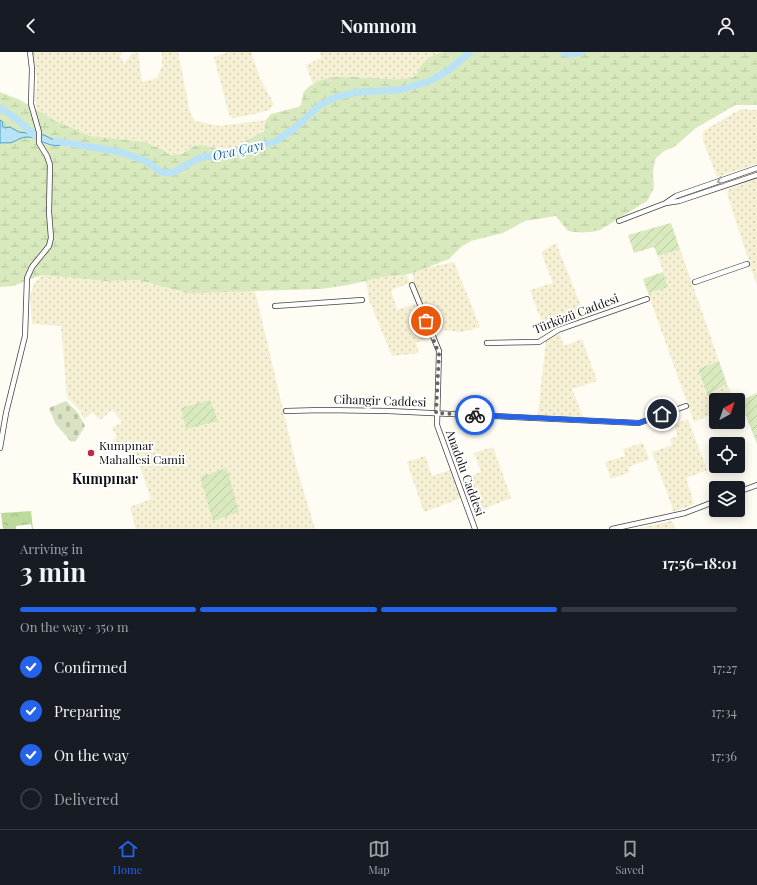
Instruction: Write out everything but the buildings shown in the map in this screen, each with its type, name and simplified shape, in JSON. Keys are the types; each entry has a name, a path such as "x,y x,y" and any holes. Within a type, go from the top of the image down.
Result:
{"street":[{"path":"0,448 6,413 26,336 27,278 32,267 49,246 51,238 49,212 50,165 39,142 39,132 31,100 33,78 30,52"},
{"path":"666,203 676,196 757,168"},
{"path":"619,221 666,203 679,201 757,175"},
{"path":"695,282 747,264"},
{"name":"Anadolu Caddesi","path":"412,285 439,352 436,413 438,431 475,529"},
{"name":"Türközü Caddesi","path":"488,343 539,342 558,330 647,299"},
{"path":"275,306 362,300"},
{"name":"Cihangir Caddesi","path":"286,411 337,410 436,413 639,423 686,406"},
{"path":"745,489 757,485"},
{"path":"612,529 685,513 709,503"}],"shaded area":[{"path":"32,52 122,52 120,57 124,64 132,53 138,52 142,82 157,78 162,66 162,52 178,52 190,113 195,121 220,126 266,120 266,127 258,134 230,149 196,145 177,155 167,153 146,142 90,136 54,120 37,110 35,100 37,80"},
{"path":"228,52 251,52 261,81 273,102 273,105 269,110 233,118 229,114 214,57"},
{"path":"320,52 444,52 428,59 419,72 410,78 384,80 362,77 335,78 313,84 306,65 321,58"},
{"path":"741,109 757,110 757,164 717,177 703,141 703,133 705,130"},
{"path":"757,178 757,286 727,194 729,189"},
{"path":"556,243 585,316 545,331 530,290 553,283 541,252"},
{"path":"680,249 719,361 698,369 706,394 727,384 731,393 709,393 709,415 694,422 648,293 668,286 658,256"},
{"path":"454,262 480,327 462,332 444,330 434,334 413,279 413,273 421,269"},
{"path":"42,275 106,281 150,281 180,292 255,291 297,469 315,529 136,529 130,507 151,499 136,455 121,451 112,441 117,436 112,428 122,422 112,410 100,420 92,412 84,419 80,411 67,397 61,326 32,324 30,295 35,282"},
{"path":"407,275 410,283 391,290 397,310 417,303 431,337 416,343 419,353 392,356 369,300 366,281 382,277"},
{"path":"559,333 564,346 582,339 597,381 572,389 583,417 538,415 546,339"},
{"path":"688,419 707,470 686,478 694,504 674,512 652,452 672,445 670,439 678,436 674,425"},
{"path":"643,443 649,459 628,467 630,472 611,479 605,462 625,456 623,449"},
{"path":"493,447 511,498 481,510 465,478 481,472 474,453"},
{"path":"425,456 432,476 450,470 461,498 424,512 407,462"},
{"path":"672,521 675,529 635,529"}],"green space":[{"path":"444,52 757,52 757,105 735,105 696,128 674,147 664,151 655,159 653,173 654,188 647,201 596,231 568,231 556,216 525,221 503,233 471,241 461,247 449,259 413,273 382,277 348,285 321,289 187,293 139,280 106,281 42,275 13,286 0,287 0,143 9,143 20,138 27,137 49,145 57,146 64,145 66,140 54,140 44,135 19,132 10,127 5,128 2,126 3,122 0,120 0,92 20,100 54,120 90,136 146,142 172,155 181,154 196,145 226,150 230,149 264,131 266,120 271,114 301,105 303,93 313,84 324,79 338,77 382,79 409,78 417,74 427,59"},
{"path":"671,223 680,249 658,256 654,247 634,253 628,235"},
{"path":"663,272 668,287 648,293 643,279"},
{"path":"719,361 727,384 707,395 698,369"},
{"path":"757,393 757,444 745,414 745,399"},
{"path":"210,400 218,421 186,429 181,408"},
{"path":"66,401 78,413 85,426 76,441 71,442 55,423 49,408"},
{"path":"227,468 239,512 213,521 200,477"},
{"path":"31,511 33,529 31,524 16,526 16,529 3,529 1,513"}],"water":[{"path":"0,120 3,122 2,126 5,128 10,127 19,132 44,135 54,140 66,141 58,146 28,137 21,138 11,143 0,143"}],"waterway":[{"name":"Ova Çayı","path":"56,141 120,152 146,161 161,172 172,173 199,158 244,151 276,141 295,128 320,105 336,97 359,92 399,90 430,81 449,70 470,52"},
{"name":"Ova Çayı","path":"563,52 568,54 582,52"},
{"name":"Ova Çayı","path":"0,108 14,117 38,138"}],"way so far":[{"path":"426,321 438,348 439,354 436,413 475,415"}],"place":[{"name":"Kumpınar Mahallesi Camii","path":"91,453"}],"district":[{"name":"Kumpınar","path":"105,479"}],"route":[{"path":"475,415 639,423 662,414"}]}
